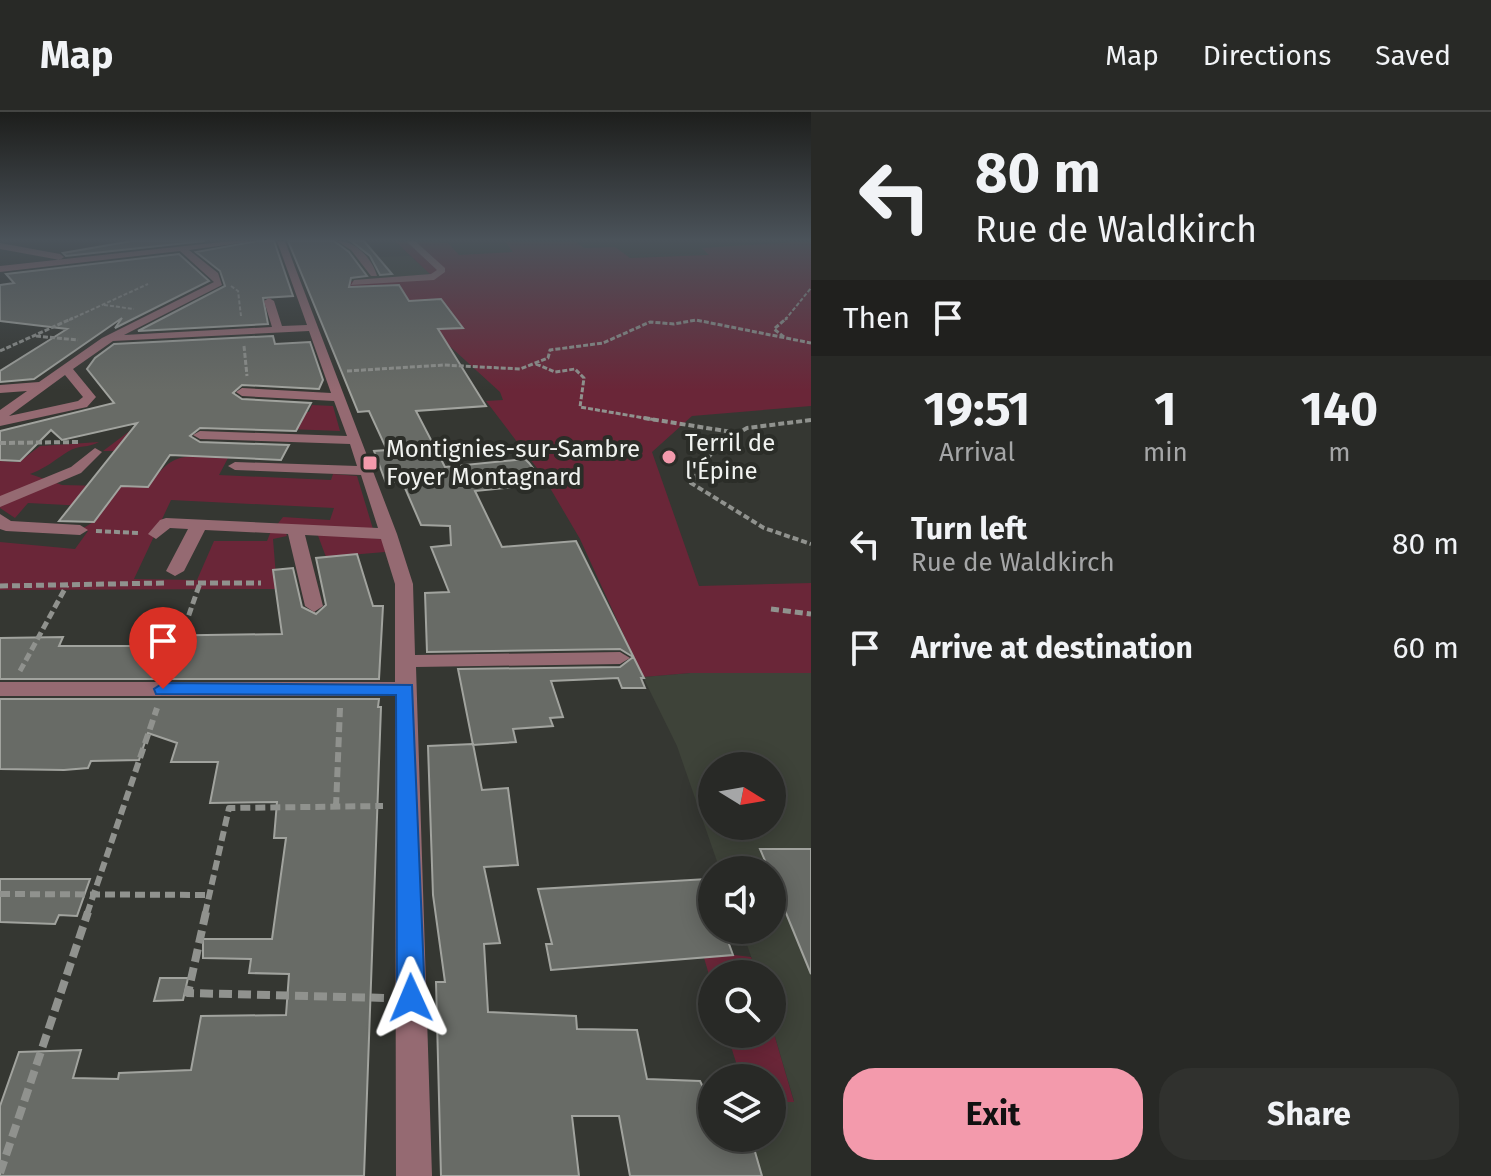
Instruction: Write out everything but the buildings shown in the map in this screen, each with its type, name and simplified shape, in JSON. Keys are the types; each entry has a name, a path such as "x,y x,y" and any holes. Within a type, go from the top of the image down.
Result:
{"street":[{"path":"0,416 104,341 204,291"},
{"path":"299,291 367,471 404,584 414,1176"},
{"path":"269,301 278,330"},
{"path":"104,341 313,328"},
{"path":"0,422 82,404 90,397 66,368"},
{"path":"0,389 41,386"},
{"path":"242,392 337,397"},
{"path":"0,403 19,403"},
{"path":"200,435 355,440"},
{"path":"0,502 76,470 90,447"},
{"path":"235,466 367,471"},
{"path":"0,519 6,526 77,530"},
{"path":"156,534 166,523 389,534"},
{"path":"175,571 199,525"},
{"path":"295,530 314,606"},
{"path":"5,689 341,689 405,675 620,658"}],"path":[{"path":"0,351 134,291"},
{"path":"237,291 247,378 242,392"},
{"path":"785,338 774,329 785,322 798,300 808,291"},
{"path":"330,372 444,365 520,369 548,358 550,350 593,347 628,337 650,322 674,324 696,320 811,343"},
{"path":"35,336 104,341"},
{"path":"536,364 555,372 575,369 580,373 584,378 580,407 739,433"},
{"path":"811,420 797,419 739,433 717,445 691,483 740,515 796,542 811,544"},
{"path":"0,443 90,447"},
{"path":"77,530 156,534"},
{"path":"0,1173 200,583"},
{"path":"0,586 261,583"},
{"path":"5,689 67,585"},
{"path":"771,609 811,614"},
{"path":"336,807 341,689"},
{"path":"408,806 229,808 188,993 411,998"},
{"path":"0,894 211,895"}],"shaded area":[{"name":"Terril de l'Épine","path":"350,291 811,291 811,406 692,416 652,452 699,586 811,583 811,673 690,673 643,677 580,539 543,476 486,401 503,400 500,392 431,329 378,333"},
{"path":"312,405 333,406 340,431 209,426 122,451 103,451 139,424 187,406 309,412"},
{"path":"99,442 72,449 30,474 62,485 148,487 165,466 191,456 228,458 219,475 331,480 333,474 357,476 373,529 276,526 283,517 330,520 334,508 171,500 134,579 197,580 214,541 267,541 271,531 285,531 287,536 273,539 277,589 0,590 0,542 75,549 88,531 80,530 95,521 105,507 28,503 15,518 0,508 0,461 19,462 40,446"},
{"path":"317,533 383,539 385,552 326,557"},
{"path":"690,673 811,673 811,1176 762,1176 755,1152 786,1152 786,1101 794,1101 786,1064 783,1064 778,1048 786,1048 786,960 752,960 747,944 786,944 786,856 715,856 710,840 786,840 786,752 698,752 698,807 677,746 643,677"},
{"path":"702,951 751,957 752,960 705,960"},
{"path":"731,1048 778,1048 783,1064 737,1064"},
{"path":"786,1075 794,1102 786,1102"}],"place":[{"name":"Terril de l'Épine","path":"669,457"},
{"name":"Montignies-sur-Sambre Foyer Montagnard","path":"370,463"}],"route":[{"path":"163,689 405,689 411,998"}]}
